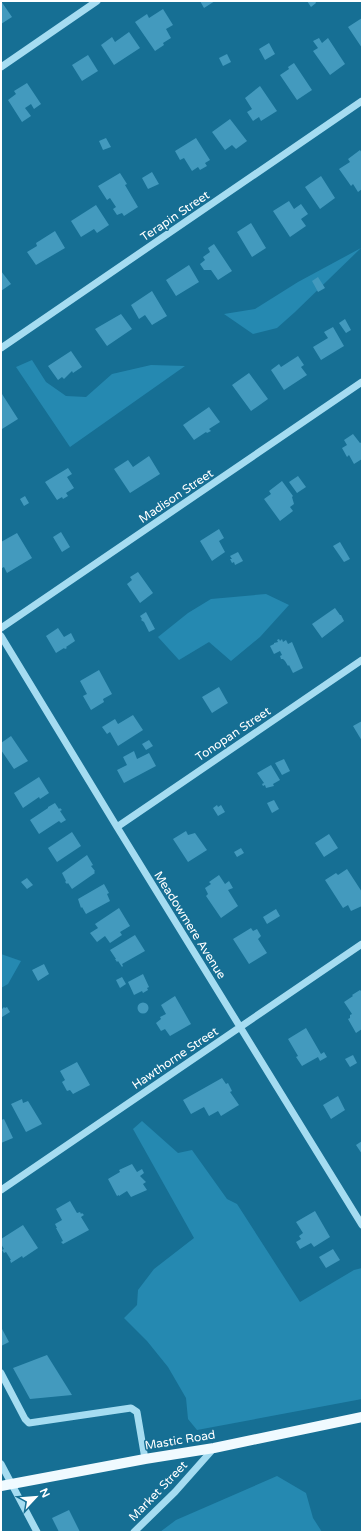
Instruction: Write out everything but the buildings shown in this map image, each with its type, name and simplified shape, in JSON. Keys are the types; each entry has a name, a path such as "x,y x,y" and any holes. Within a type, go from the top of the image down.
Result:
{"main road":[{"name":"Mastic Road","path":"1,1486 145,1459 214,1448 362,1417"}],"street":[{"path":"1,67 97,1"},
{"name":"Terapin Street","path":"1,348 362,101"},
{"name":"Madison Street","path":"1,628 362,382"},
{"name":"Meadowmere Avenue","path":"1,636 362,1224"},
{"name":"Tonopan Street","path":"117,827 362,660"},
{"name":"Hawthorne Street","path":"1,1190 362,944"},
{"path":"1,1373 25,1419 29,1423 131,1408 137,1412 145,1459"},
{"name":"Market Street","path":"134,1532 175,1492 214,1448"},
{"path":"1,1464 37,1532"}],"shaded area":[{"path":"361,248 277,328 253,334 224,314 255,309 298,282"},
{"path":"32,360 46,382 66,396 86,397 112,374 151,365 185,366 70,447 16,367"},
{"path":"266,594 289,605 260,637 231,661 209,642 179,660 158,637 188,613 211,599"},
{"path":"1,954 21,961 8,984 1,988"},
{"path":"142,1121 178,1153 192,1150 227,1199 237,1204 300,1302 354,1270 362,1268 362,1399 197,1430 188,1419 186,1398 168,1367 147,1341 124,1318 137,1305 138,1290 154,1269 194,1238 133,1129"},
{"path":"277,1476 306,1493 313,1518 322,1532 160,1532 176,1520"}]}
